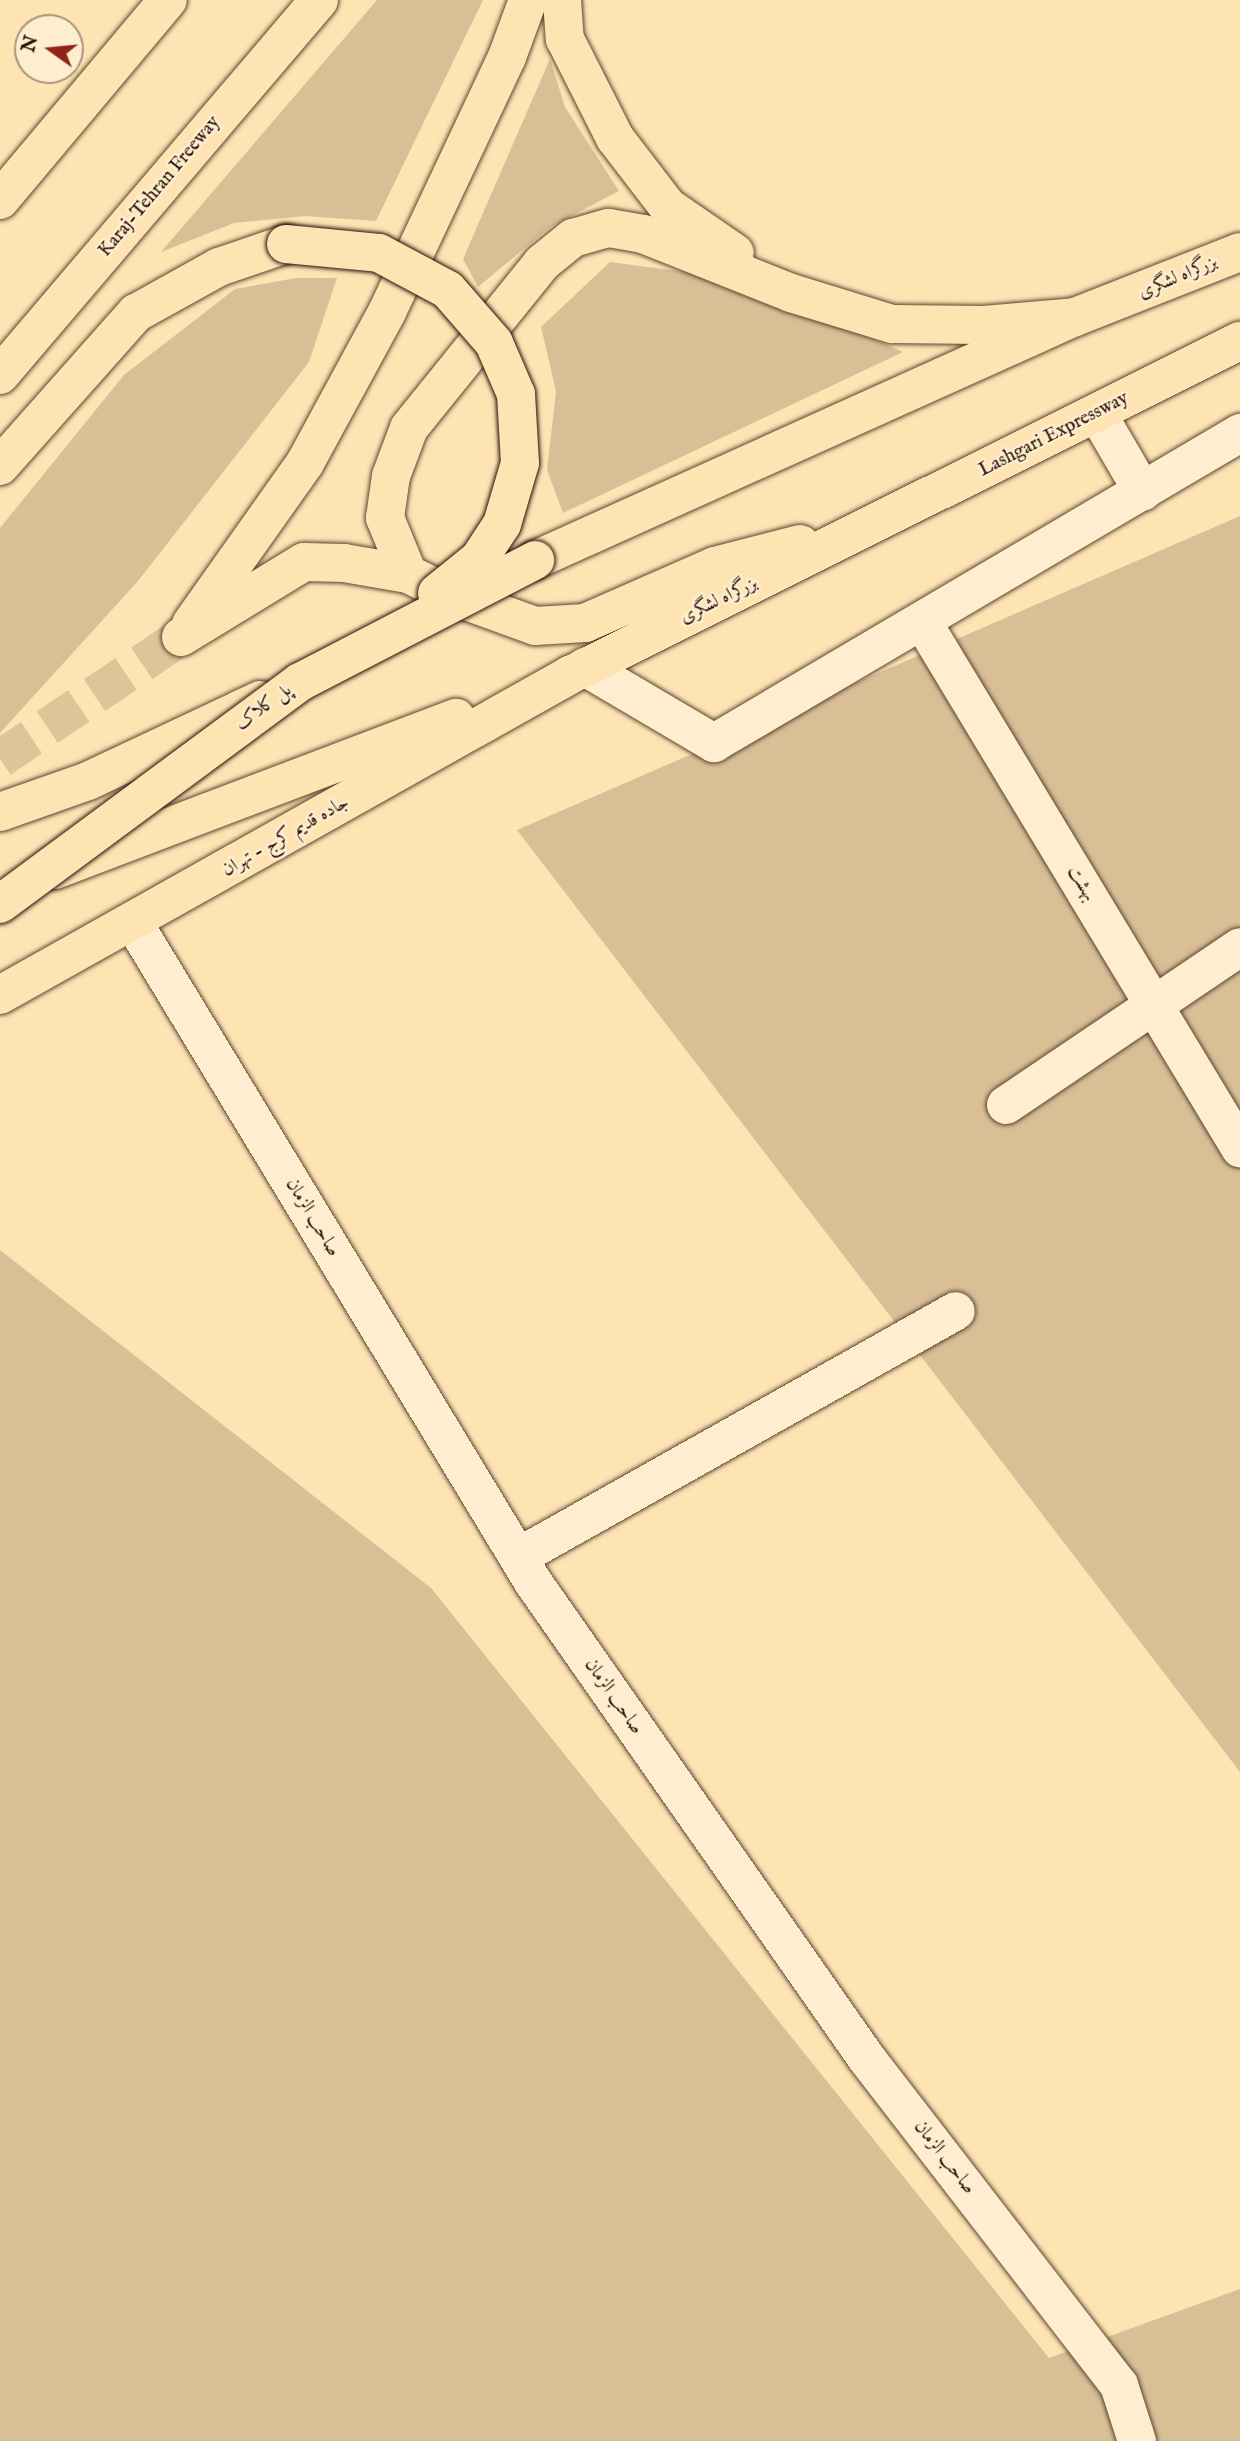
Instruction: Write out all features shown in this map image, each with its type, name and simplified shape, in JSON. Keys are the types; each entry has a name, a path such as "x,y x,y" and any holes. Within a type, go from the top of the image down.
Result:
{"highway":[{"path":"0,200 168,0"},
{"name":"Karaj-Tehran Freeway","path":"0,375 319,0"},
{"path":"528,0 507,57 393,300 331,416 305,463 181,637 304,562 344,563 408,575 535,626 585,623 715,566 868,528"},
{"path":"562,0 565,39 615,138 668,207 791,293"},
{"path":"408,575 385,518 391,476 409,428 542,263 573,238 609,229 643,234 791,293 892,324 984,325 1075,317"},
{"path":"0,466 136,313 219,267 286,244 379,253 448,290 494,343 516,394 520,463 502,524 479,559 374,645"},
{"name":"بزرگراه لشگری","path":"1075,317 1240,252"},
{"path":"300,682 535,560 1075,317"},
{"name":"Lashgari Expressway","path":"868,528 1240,341"},
{"name":"بزرگراه لشگری","path":"577,671 868,528"},
{"path":"0,891 577,671"},
{"name":"جاده قدیم کرج - تهران","path":"0,995 577,671"},
{"name":"پل کلاک","path":"0,812 88,781 300,682"},
{"name":"پل کلاک","path":"0,904 300,682"}],"street":[{"path":"1097,413 1143,492"},
{"path":"577,671 714,743 1240,433"},
{"name":"بهشت","path":"922,621 1240,1148"},
{"name":"صاحب الزمان","path":"133,922 518,1558 867,2060 1119,2385 1137,2441"},
{"path":"1006,1105 1155,1007 1240,947"},
{"path":"518,1558 956,1311"}],"shaded area":[{"path":"377,0 483,0 376,221 305,216 234,223 161,252"},
{"path":"550,59 565,107 619,191 550,227 478,287 463,259"},
{"path":"610,262 731,278 903,352 563,513 547,470 556,391 541,327"},
{"path":"296,278 337,278 309,362 138,581 0,733 0,528 124,375 235,289"},
{"path":"1240,516 1240,1772 517,830"},
{"path":"0,1250 431,1588 1049,2358 1240,2289 1240,2441 0,2441"}],"tunnel":[{"path":"0,759 181,637"}]}
